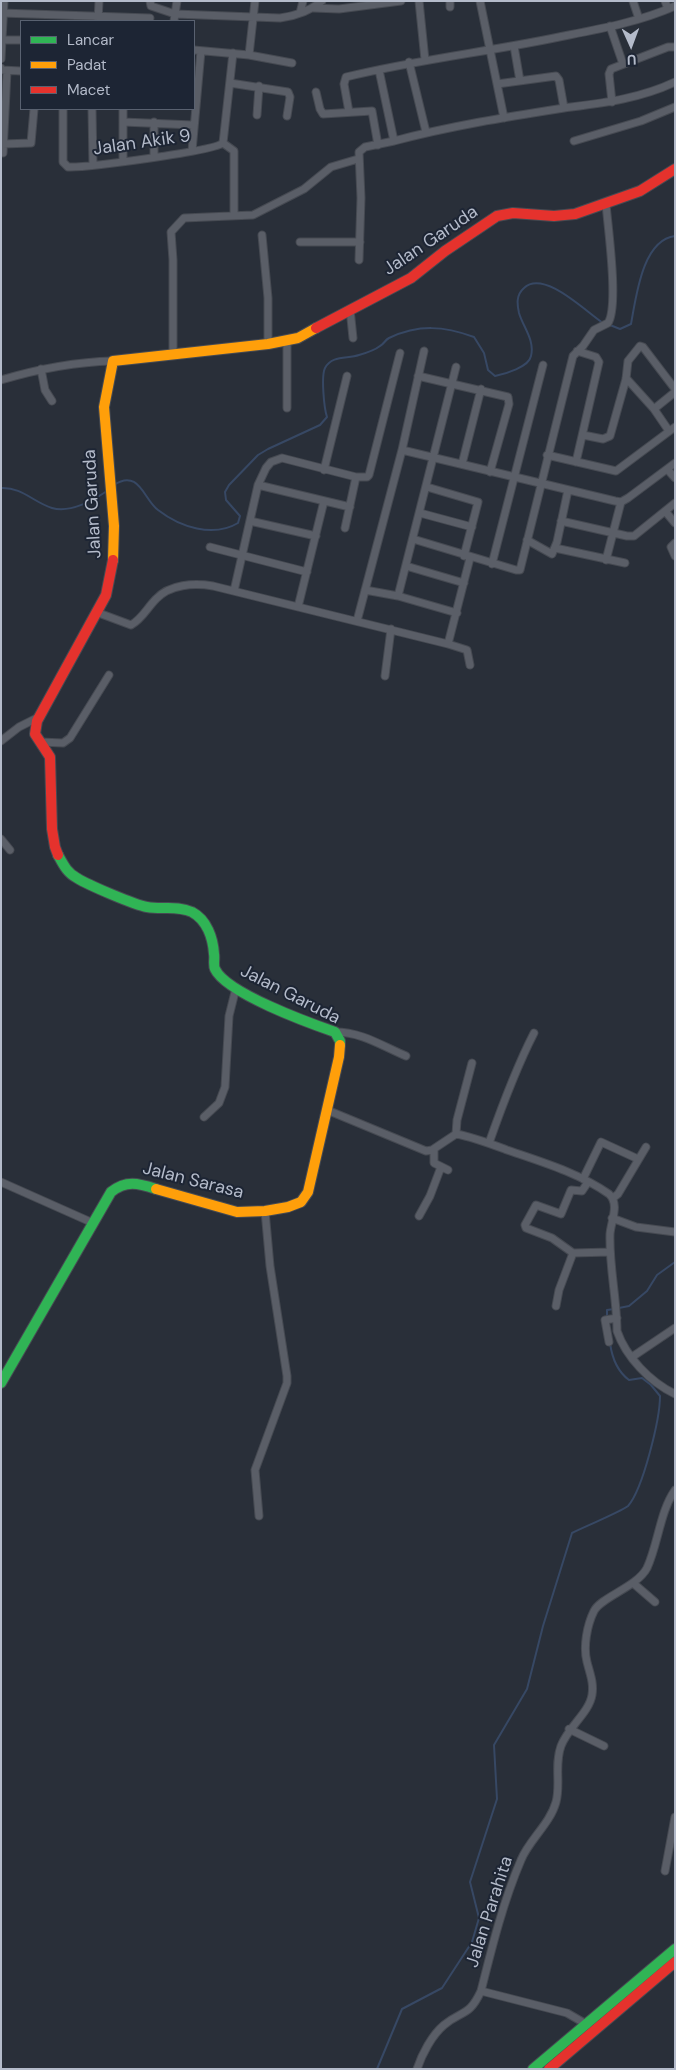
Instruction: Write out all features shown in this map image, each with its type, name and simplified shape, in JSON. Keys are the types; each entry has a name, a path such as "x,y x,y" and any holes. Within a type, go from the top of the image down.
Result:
{"street":[{"path":"1,60 4,1"},
{"path":"98,19 99,1"},
{"path":"174,16 177,1"},
{"path":"249,54 255,1"},
{"path":"300,14 303,1"},
{"path":"2,13 98,19 150,19 153,4 174,16 280,18 300,14 322,1"},
{"path":"312,8 339,10 401,1"},
{"path":"419,1 425,60"},
{"path":"480,1 504,118"},
{"path":"633,1 639,19"},
{"path":"349,112 344,78 409,62 490,51 610,26 639,19 672,7 665,1"},
{"path":"610,26 622,64"},
{"path":"2,40 20,40"},
{"path":"514,46 520,81"},
{"path":"612,102 609,72 613,67 668,47 675,47"},
{"path":"195,95 198,50 249,54 292,62"},
{"path":"233,53 223,143 234,151 234,216"},
{"path":"409,62 426,132"},
{"path":"3,152 4,69 20,71"},
{"path":"379,70 394,141"},
{"path":"496,84 557,77 564,108"},
{"path":"360,260 361,198 358,159 361,149 426,132 564,108 612,102 644,94 675,82"},
{"path":"230,83 288,92 290,97 287,116"},
{"path":"257,116 259,86"},
{"path":"316,92 323,114 372,111 378,145"},
{"path":"574,141 641,121 675,107"},
{"path":"4,144 26,145 32,142 34,110"},
{"name":"Jalan Akik 9","path":"63,110 63,162 64,165 71,167 192,151 218,146 223,143"},
{"path":"92,110 93,165"},
{"path":"123,110 123,161"},
{"path":"192,151 194,110"},
{"path":"123,122 193,125"},
{"path":"154,122 154,156"},
{"path":"173,354 173,260 171,231 184,218 253,215 261,212 304,189 331,167 358,159"},
{"name":"Jalan Garuda","path":"327,1110 339,1051 339,1038 335,1032 302,1020 236,988 221,978 214,968 215,947 212,935 194,914 174,907 154,909 145,907 76,878 64,867 55,847 50,794 51,759 34,733 39,716 106,595 113,564 114,542 104,408 107,386 114,361 268,344 311,332 350,309 410,278 445,251 497,216 513,213 566,215 606,204 640,191 675,169"},
{"path":"413,539 467,557 519,570 573,356 594,330 608,323 613,312 606,204"},
{"path":"262,235 268,289 268,344"},
{"path":"300,242 360,242"},
{"path":"350,309 353,338"},
{"path":"287,340 287,408"},
{"path":"583,434 603,439 610,436 626,378 628,361 642,346 675,390 654,409"},
{"path":"357,620 402,450 424,351"},
{"path":"576,462 599,360 596,357 577,351"},
{"path":"234,591 258,485 271,462 282,458 356,477 364,478 369,475 400,353"},
{"path":"1,380 41,369 114,361"},
{"path":"492,564 543,365"},
{"path":"398,596 427,488 456,367"},
{"path":"41,369 45,390 52,401"},
{"path":"324,470 347,376"},
{"path":"418,376 481,389 506,396 509,399 490,472"},
{"path":"548,455 609,470 618,470 672,429 626,378"},
{"path":"462,464 481,389"},
{"path":"402,450 621,502 675,463"},
{"path":"667,469 675,478"},
{"path":"345,528 356,477"},
{"path":"258,485 350,507"},
{"path":"427,488 478,502 472,526 464,583 448,644"},
{"path":"527,540 551,555 555,548 568,490"},
{"path":"298,607 324,500"},
{"path":"606,560 621,502"},
{"path":"561,521 634,536 675,503"},
{"path":"665,511 675,523"},
{"path":"420,513 472,526"},
{"path":"250,521 316,536"},
{"path":"674,556 671,547 675,543"},
{"path":"210,547 307,572"},
{"path":"555,548 625,563"},
{"path":"406,566 464,583"},
{"path":"96,612 131,625 139,620 157,598 169,590 198,584 357,620 466,649 470,665"},
{"path":"365,590 398,596 457,612"},
{"path":"385,676 391,629"},
{"path":"41,742 63,743 67,741 109,675"},
{"path":"1,741 18,727 39,716"},
{"path":"2,841 10,850"},
{"path":"204,1117 219,1103 225,1087 229,1016 236,988"},
{"path":"335,1032 346,1032 361,1036 406,1056"},
{"path":"488,1143 515,1078 521,1058 534,1032"},
{"path":"456,1134 457,1120 472,1063"},
{"path":"327,1110 383,1132 420,1150 428,1151 434,1149 456,1134 488,1143 550,1164 586,1181 613,1198 616,1207 612,1218 610,1252 617,1331 621,1343 632,1358 653,1380 675,1394"},
{"name":"Jalan Sarasa","path":"1,1382 111,1192 117,1187 130,1183 152,1187 226,1210 265,1211 296,1204 305,1198 327,1110"},
{"path":"610,1252 573,1253 552,1238 526,1228 525,1225 536,1205 561,1214 571,1190 582,1191 601,1142 638,1159"},
{"path":"613,1198 618,1194 646,1147"},
{"path":"434,1149 434,1162 448,1170"},
{"path":"419,1216 430,1196 440,1167"},
{"path":"1,1182 93,1223"},
{"path":"259,1516 255,1470 287,1376 270,1266 265,1211"},
{"path":"612,1218 636,1227 675,1232"},
{"path":"556,1306 559,1290 573,1253"},
{"path":"609,1342 604,1323 606,1319 616,1318"},
{"path":"632,1358 675,1328"},
{"path":"666,1335 675,1338"},
{"name":"Jalan Parahita","path":"417,2069 436,2034 444,2024 467,2012 477,2000 510,1888 519,1866 556,1803 559,1782 557,1764 560,1747 569,1729 585,1711 591,1698 593,1684 586,1661 586,1647 590,1622 595,1609 633,1582 646,1569 675,1490"},
{"path":"633,1582 655,1602"},
{"path":"569,1729 604,1746"},
{"path":"665,1871 675,1817"},
{"path":"533,2069 675,1949"},
{"path":"549,2069 675,1962"},
{"path":"481,1991 567,2013 586,2024"}],"waterway":[{"path":"610,325 620,329 631,324 638,286 648,259 655,248 664,240 675,236"},
{"path":"114,485 129,480 135,483 158,510 186,526 208,530 228,527 238,523 240,516 226,500 225,492 229,485 258,455 320,425 327,417 323,378 325,368 332,361 376,349 386,340 400,333 431,328 463,333 474,337 484,353 488,370 495,376 510,372 521,367 531,356 530,339 519,313 518,297 524,288 532,284 542,284 565,294 603,323"},
{"path":"1,488 21,492 45,505 59,509 80,505 107,491"},
{"path":"619,1308 629,1306 647,1291 657,1275 675,1262"},
{"path":"607,1319 607,1310 614,1309"},
{"path":"377,2069 402,2009 442,1988 472,1942 479,1918 470,1882 497,1799 494,1745 527,1689 543,1626 572,1533 628,1506 634,1497 645,1470 654,1436 660,1396 642,1378 629,1380 621,1373 612,1354 610,1343"}],"traffic: fast":[{"path":"58,855 71,874 101,890 141,905 153,908 186,910 197,915 211,936 214,967 222,978 235,988 269,1006 335,1032 340,1045"},
{"path":"1,1383 111,1192 127,1184 143,1185 156,1189"},
{"path":"533,2069 675,1949"}],"traffic: slow":[{"path":"113,560 114,526 104,407 113,361 268,344 298,338 316,328"},
{"path":"156,1189 237,1212 265,1211 288,1207 301,1202 308,1192 339,1057 340,1045"}],"traffic: jam":[{"path":"316,328 411,278 445,251 497,216 513,213 554,216 575,214 640,191 675,169"},
{"path":"58,855 52,829 50,757 35,734 37,721 106,595 113,560"},
{"path":"549,2069 675,1962"}]}
